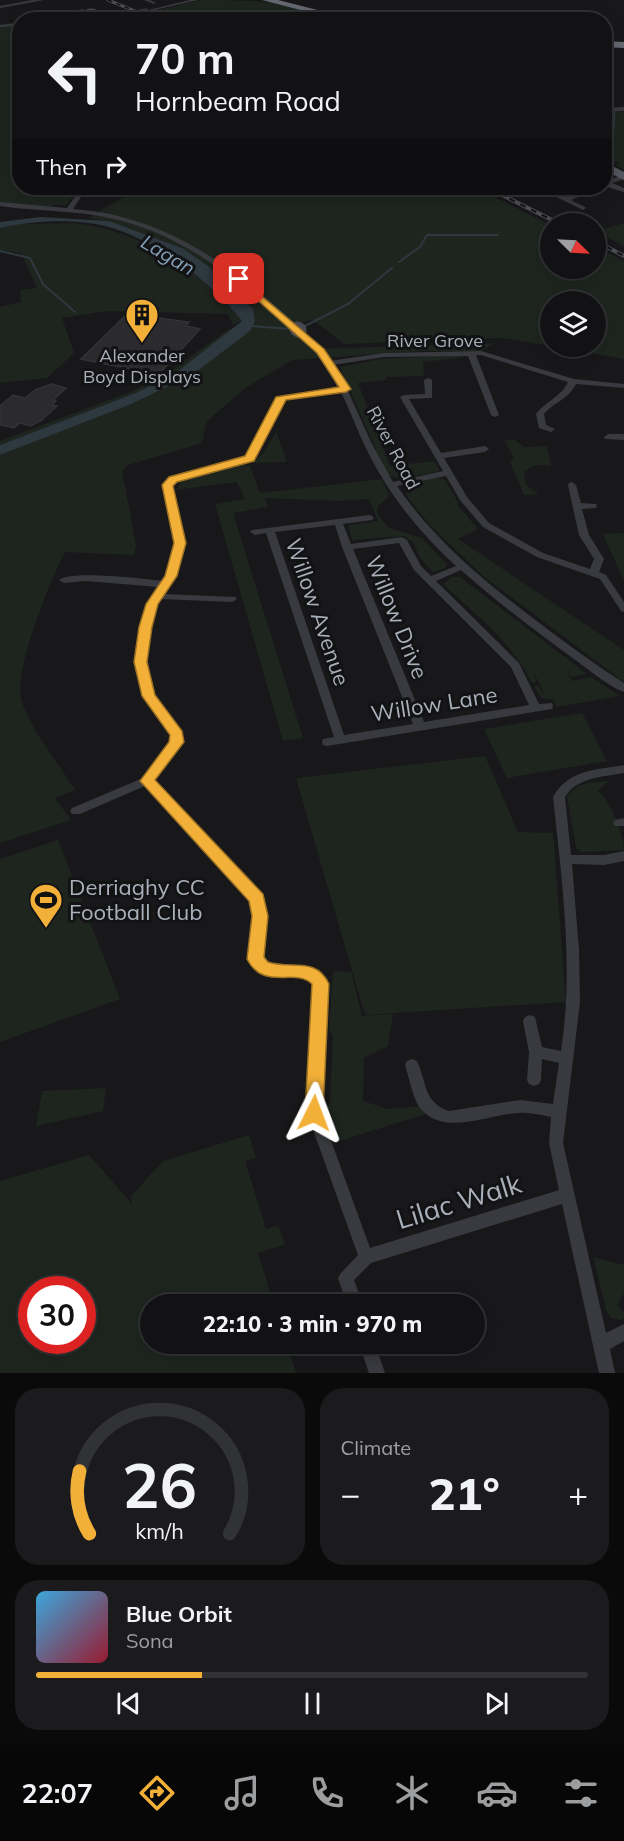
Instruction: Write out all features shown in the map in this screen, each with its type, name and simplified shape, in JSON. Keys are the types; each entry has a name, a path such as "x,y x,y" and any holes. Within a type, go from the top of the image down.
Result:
{"highway":[{"path":"266,0 325,12"}],"street":[{"path":"1,7 19,0"},
{"path":"1,7 42,0"},
{"path":"146,0 154,3"},
{"path":"140,12 196,0"},
{"path":"78,2 86,12"},
{"path":"72,12 83,10"},
{"path":"68,211 79,195"},
{"path":"555,195 583,208"},
{"path":"565,200 578,195"},
{"name":"River Road","path":"0,204 125,219 168,236 221,264 298,329 330,363 346,389 391,485 428,534 461,567 566,649 624,688"},
{"path":"471,353 495,415"},
{"name":"River Grove","path":"330,363 384,356 471,353 500,358 573,381 624,387"},
{"path":"428,380 429,396 404,397 470,508 486,525 540,555 594,572 610,584 624,609"},
{"path":"551,429 543,426 540,414 543,409 565,396 573,381"},
{"path":"76,811 147,781 177,742 177,735 149,696 141,662 145,627 157,596 171,576 180,543 168,485 173,480 250,458 279,399 346,389"},
{"path":"606,437 624,437"},
{"path":"438,456 485,449"},
{"path":"391,485 448,473"},
{"path":"572,485 584,535 599,559 594,572"},
{"path":"576,506 593,506"},
{"path":"255,532 369,518"},
{"name":"Willow Drive","path":"338,522 420,727"},
{"name":"Willow Avenue","path":"270,531 340,739"},
{"path":"347,547 402,540 417,568 514,665 536,708"},
{"path":"431,580 461,567"},
{"path":"64,580 85,578 165,584"},
{"path":"157,596 193,600 214,597 232,599"},
{"name":"Willow Lane","path":"327,742 548,706"},
{"path":"606,1373 556,1143 557,1111 573,1004 574,939 559,797 564,786 578,778 624,769"},
{"path":"147,781 257,898 260,916 255,959 262,967 269,970 308,973 317,977 321,984 314,1113 366,1257 346,1278 351,1294"},
{"path":"566,859 603,860 624,856"},
{"path":"530,1021 536,1052 534,1080"},
{"path":"536,1052 565,1058"},
{"path":"412,1065 424,1102 434,1112 449,1117 520,1106 557,1111"},
{"name":"Lilac Walk","path":"366,1257 567,1195"},
{"path":"600,1345 624,1332"},
{"path":"370,1354 377,1373"}],"shaded area":[{"path":"202,0 268,2 314,12 149,12"},
{"path":"12,23 12,195 74,195 66,205 53,205 47,209 0,203 0,24"},
{"path":"624,112 624,170 616,165 619,161 612,163 612,113"},
{"path":"127,195 491,195 540,220 540,279 606,279 606,251 624,261 624,359 606,356 606,291 540,291 540,344 503,338 344,344 312,319 296,325 315,349 495,343 481,351 420,351 292,360 247,387 206,422 202,443 128,465 122,471 136,545 134,555 65,552 35,624 23,666 21,698 24,708 75,790 55,798 71,820 0,843 0,455 129,405 192,375 254,326 182,248 109,221 88,218"},
{"path":"74,223 123,234 167,256 207,286 242,321 233,325 228,314 106,311 62,318 74,353 47,378 0,383 0,307 21,302 20,290 37,288 21,253 0,250 0,228 21,224"},
{"path":"624,223 624,247 606,237 606,228"},
{"path":"235,328 178,371 138,392 0,445 0,441 133,391 168,373 229,329"},
{"path":"458,355 466,357 423,362 424,376 386,377 386,380 358,383 390,466 434,461 440,471 401,479 387,475 340,367 382,359"},
{"path":"276,431 287,462 253,463 265,451"},
{"path":"514,439 524,447 547,446 551,466 536,465 524,471 526,485 539,494 524,495 510,462 514,457 504,441"},
{"path":"242,465 250,466 260,493 382,479 389,496 378,506 377,514 389,528 422,538 447,564 445,568 433,572 420,558 413,542 404,536 352,540 348,525 378,521 369,499 340,501 265,498 268,507 233,513 303,738 283,741 215,504 245,499 237,482 176,490 181,482"},
{"path":"437,478 445,480 458,506 478,529 458,539 624,650 624,682 483,576 429,524 406,495 407,484"},
{"path":"623,533 624,535 624,581 603,534"},
{"path":"452,577 460,577 587,674 571,677 564,666 572,681 591,677 620,696 557,707 553,699 541,698 534,686 538,686 546,698 533,671 536,682 532,683 524,668 503,641 443,584"},
{"path":"582,713 607,761 507,778 484,729"},
{"path":"485,756 518,832 553,833 566,1002 365,1015 296,778"},
{"path":"609,781 597,791 607,801 615,818 622,835 624,850 582,852 576,848 567,796 581,785"},
{"name":"Derriaghy CC Football Club","path":"58,840 120,999 0,1042 0,859"},
{"path":"333,971 351,972 362,1016 393,1014 388,1046 364,1058 363,1101 388,1109 422,1106 429,1113 333,1143 327,1124 326,1107 330,1101 333,1035 329,1030"},
{"path":"106,1088 103,1111 36,1126 42,1091"},
{"path":"249,1135 256,1158 245,1161 266,1229 278,1225 285,1244 258,1253 271,1294 140,1294 140,1354 290,1354 296,1373 0,1373 0,1181 89,1155 132,1204 131,1196 163,1161"},
{"path":"593,1257 624,1265 624,1293 617,1306 624,1312 624,1318 620,1320 611,1318 607,1312"}],"water":[{"name":"Lagan","path":"41,217 109,221 182,248 208,266 253,309 255,321 250,331 192,375 129,405 0,455 0,445 138,392 178,371 242,321 215,292 181,264 162,251 124,232 105,226 66,221 39,222 0,228 0,222"}],"building":[{"name":"Alexander Boyd Displays","path":"127,314 189,322 186,326 200,329 162,371 158,370 154,374 81,359"},
{"path":"52,384 66,388 53,400 56,401 52,405 57,406 42,420 31,426 20,423 14,428 0,425 0,406 13,395 25,398 35,390"}],"waterway":[{"path":"612,147 615,112"},
{"path":"399,262 420,247 427,235 498,235"},
{"path":"0,251 30,258 43,284 75,312"},
{"path":"303,327 348,304 392,268"},
{"path":"250,326 291,329"}],"railway":[{"path":"108,0 137,12"},
{"path":"502,195 540,214"},
{"path":"606,246 624,256"}],"place":[{"name":"Alexander Boyd Displays","path":"142,344"},
{"name":"Derriaghy CC Football Club","path":"46,929"}],"route":[{"path":"239,279 320,351 346,389 279,399 250,458 173,480 168,485 180,543 171,576 152,604 145,627 141,662 149,696 177,735 177,742 152,771 147,781 257,898 260,916 255,959 262,967 269,970 308,973 317,977 321,984 314,1113"}]}
